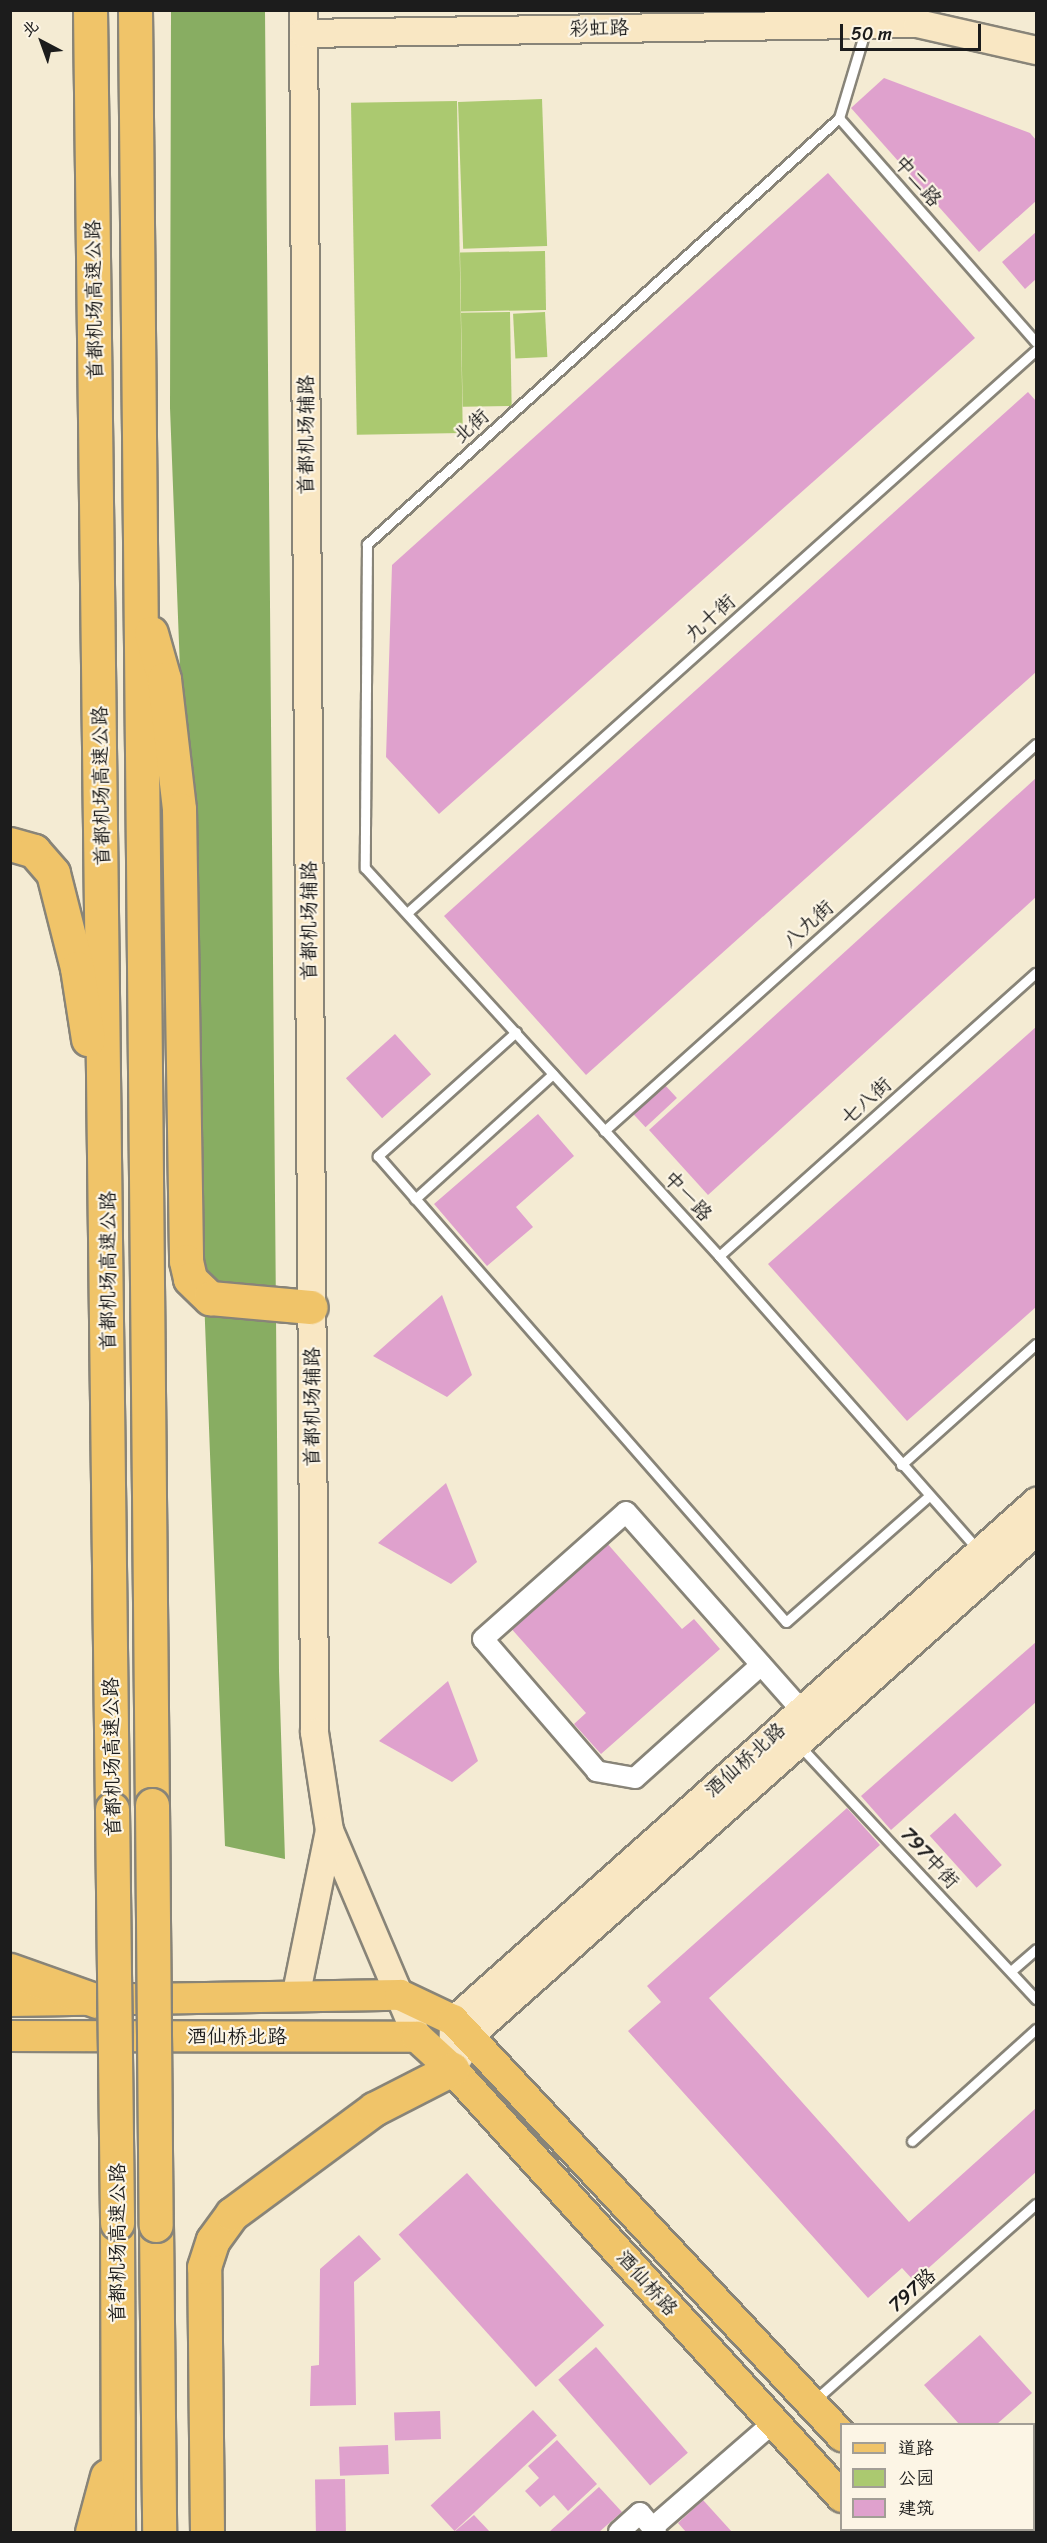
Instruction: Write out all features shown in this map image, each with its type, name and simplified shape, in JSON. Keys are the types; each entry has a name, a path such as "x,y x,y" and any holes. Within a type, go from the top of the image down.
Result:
{"highway":[{"name":"首都机场高速公路","path":"90,10 107,1173 118,2532"},
{"name":"首都机场高速公路","path":"135,10 159,2532"},
{"path":"139,593 164,679 179,809 186,1261 190,1279 210,1298 311,1307"},
{"path":"10,844 34,851 53,873 77,968 107,1173"},
{"path":"10,1970 98,2001"},
{"path":"207,2532 204,2267 213,2240 232,2214 374,2109 452,2069"},
{"path":"92,2532 118,2431"}],"main road":[{"name":"酒仙桥北路","path":"10,2001 400,1995 462,2027"},
{"name":"酒仙桥路","path":"462,2027 840,2434"},
{"name":"酒仙桥北路","path":"10,2036 417,2037"},
{"path":"417,2037 452,2069"},
{"name":"酒仙桥路","path":"452,2069 840,2495"}],"street":[{"name":"彩虹路","path":"303,22 868,23 919,16 1036,50"},
{"name":"首都机场辅路","path":"303,22 314,1732 329,1830"},
{"name":"酒仙桥北路","path":"462,2027 801,1710 1036,1501"},
{"path":"761,1665 635,1778 597,1771 483,1639 626,1512 801,1710"},
{"name":"酒仙桥北路","path":"462,2027 797,1743 1036,1531"},
{"path":"329,1830 417,2037"},
{"path":"295,1997 329,1830"},
{"path":"452,2069 462,2027"},
{"path":"619,2532 640,2514 654,2530 774,2422"}],"lane":[{"path":"839,118 868,23"},
{"name":"中二路","path":"839,118 1036,342"},
{"name":"北街","path":"365,868 366,544 839,118"},
{"name":"九十街","path":"407,913 1036,350"},
{"name":"八九街","path":"604,1131 1036,744"},
{"name":"中一路","path":"365,868 719,1256 980,1552"},
{"name":"七八街","path":"719,1256 1036,973"},
{"path":"516,1032 378,1156 786,1622 929,1496"},
{"path":"415,1199 553,1074"},
{"path":"902,1465 1036,1344"},
{"name":"797中街","path":"797,1743 1036,1999"},
{"path":"1011,1971 1036,1949"},
{"path":"912,2141 1036,2029"},
{"name":"797路","path":"811,2403 1036,2204"}],"green space":[{"path":"171,11 265,11 279,1671 285,1859 225,1846 170,408"},
{"path":"542,99 547,246 463,249 458,102"},
{"path":"457,101 463,433 357,435 351,103"},
{"path":"545,251 546,310 461,311 460,252"},
{"path":"510,312 512,406 463,407 461,313"},
{"path":"545,312 547,357 515,359 513,314"}],"building":[{"path":"884,78 1030,133 1036,140 1036,201 979,252 851,108"},
{"path":"828,173 975,338 439,814 386,757 392,565"},
{"path":"1036,232 1036,279 1025,289 1002,262"},
{"path":"1028,392 1036,401 1036,672 586,1075 444,916"},
{"path":"1036,778 1036,897 708,1195 649,1130"},
{"path":"1036,1027 1036,1307 907,1421 768,1264"},
{"path":"395,1034 431,1074 382,1118 346,1078"},
{"path":"664,1084 677,1098 646,1127 633,1113"},
{"path":"538,1114 574,1156 516,1207 533,1227 487,1266 434,1204"},
{"path":"442,1295 472,1375 447,1397 373,1356"},
{"path":"446,1483 477,1562 451,1584 378,1543"},
{"path":"606,1542 682,1629 694,1619 720,1649 601,1754 574,1724 586,1713 509,1626"},
{"path":"1036,1642 1036,1702 891,1830 861,1796"},
{"path":"448,1681 478,1761 452,1782 379,1741"},
{"path":"847,1808 880,1845 709,1998 909,2222 1036,2108 1036,2172 914,2281 902,2268 868,2298 628,2031 661,2002 647,1986"},
{"path":"955,1813 1002,1865 977,1888 930,1836"},
{"path":"467,2173 604,2325 536,2387 399,2235"},
{"path":"359,2235 381,2259 354,2282 356,2405 310,2406 311,2366 319,2365 320,2269"},
{"path":"980,2335 1032,2393 998,2423 958,2423 924,2385"},
{"path":"596,2347 688,2453 650,2485 558,2380"},
{"path":"533,2410 557,2436 454,2531 431,2505"},
{"path":"440,2411 441,2439 395,2441 394,2413"},
{"path":"557,2440 597,2484 568,2511 554,2495 540,2507 525,2491 539,2478 528,2466"},
{"path":"388,2445 389,2474 340,2476 339,2447"},
{"path":"345,2479 346,2532 316,2532 315,2480"},
{"path":"599,2487 622,2512 599,2532 549,2532"},
{"path":"703,2500 732,2532 686,2532 678,2523"},
{"path":"474,2515 490,2532 454,2532"}]}
